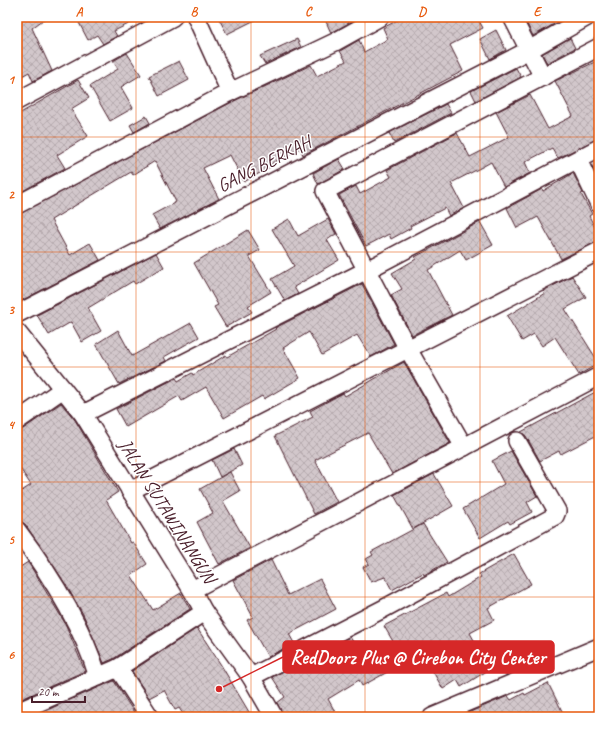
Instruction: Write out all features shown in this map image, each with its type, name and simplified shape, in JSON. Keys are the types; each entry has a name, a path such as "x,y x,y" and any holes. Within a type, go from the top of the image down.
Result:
{"street":[{"path":"17,101 173,17"},
{"path":"196,17 230,92"},
{"path":"17,205 230,92 335,42 380,17"},
{"path":"512,17 543,77"},
{"name":"GANG BERKAH","path":"17,314 529,50 587,17"},
{"path":"464,447 408,348 325,191 599,47"},
{"path":"83,414 367,270 599,148"},
{"path":"578,160 599,204"},
{"path":"130,491 599,251"},
{"name":"JALAN SUTAWINANGUN","path":"17,332 83,414 192,590 204,612 251,677 274,717"},
{"path":"192,590 599,376"},
{"path":"17,421 63,389"},
{"path":"251,677 390,606 555,516 557,511 517,441"},
{"path":"17,530 23,549 53,583 76,622 98,677"},
{"path":"17,712 118,668 204,612"},
{"path":"432,717 599,647"},
{"path":"118,668 150,717"}],"building":[{"path":"17,17 47,17 32,28 52,71 33,81 29,72 17,79"},
{"path":"76,17 143,17 114,31 117,36 103,44 97,35 88,40"},
{"path":"218,17 261,17 227,34"},
{"path":"324,17 347,17 349,23 331,33"},
{"path":"403,17 477,17 483,28 450,45 463,71 303,155 300,148 271,164 272,166 244,182 230,155 203,168 219,199 160,229 152,215 176,202 155,161 133,175 131,172 51,220 70,255 90,243 100,260 17,303 17,215 234,101 311,65 317,76 346,61 340,51 359,40 364,52 388,39 383,28"},
{"path":"533,17 555,17 558,22 533,36 526,22"},
{"path":"496,30 506,50 490,59 480,39"},
{"path":"570,38 575,48 547,63 542,54"},
{"path":"297,39 301,47 265,64 260,56"},
{"path":"127,53 141,75 121,87 133,108 110,121 90,86 118,69 113,61"},
{"path":"599,60 599,138 558,158 552,148 525,162 530,173 504,187 491,162 451,183 464,208 449,216 445,208 410,226 411,228 391,239 389,234 366,246 339,195 356,186 360,194 391,177 387,170 457,133 470,157 509,137 496,112 530,95 548,129 573,116 555,81"},
{"path":"179,61 189,80 159,96 149,76"},
{"path":"516,68 521,77 476,101 471,91"},
{"path":"78,80 89,98 71,109 88,136 57,155 65,168 17,194 17,115"},
{"path":"446,104 451,113 394,143 389,133"},
{"path":"146,116 150,123 134,132 130,125"},
{"path":"339,159 345,169 318,184 313,173"},
{"path":"599,159 599,181 591,164"},
{"path":"573,173 583,193 581,194 592,214 589,216 599,235 599,241 561,259 538,217 517,228 507,208 542,189 543,191"},
{"path":"289,219 298,236 328,219 336,234 327,240 339,260 294,287 298,294 285,301 272,279 294,266 272,229"},
{"path":"480,222 493,245 466,260 460,250 428,270 452,315 412,335 391,295 402,289 392,273 416,259 415,257"},
{"path":"248,230 260,250 249,256 271,292 248,306 252,312 226,327 214,307 218,305 194,263"},
{"path":"156,253 164,267 135,284 133,281 88,308 101,331 82,342 71,322 49,335 37,315"},
{"path":"572,276 586,297 565,309 599,363 579,375 555,337 542,346 534,334 522,341 507,316 545,293 543,291"},
{"path":"362,284 394,344 371,357 357,335 322,355 309,332 283,348 300,378 264,399 262,396 224,418 206,387 182,401 179,396 126,427 116,409 176,378 178,381 192,373 193,375 226,355 227,357 276,329 275,328"},
{"path":"191,323 199,337 164,357 166,361 119,384 96,344 118,330 132,356"},
{"path":"404,362 450,443 392,474 368,433 315,460 337,502 314,514 275,436 313,417 310,411 343,393 345,396"},
{"path":"599,390 599,434 561,454 559,451 540,461 526,436 521,432"},
{"path":"61,403 75,420 118,492 106,500 131,543 133,542 147,564 131,575 153,610 181,593 190,609 113,659 104,663 83,614 61,577 25,524 17,520 17,494 31,485 17,464 17,431 23,429"},
{"path":"234,449 242,465 220,477 212,460"},
{"path":"511,451 537,496 527,502 532,512 510,524 508,521 480,538 463,509 504,484 492,461"},
{"path":"230,472 240,491 223,501 250,548 219,564 197,522 213,513 200,489"},
{"path":"434,474 453,506 413,529 394,495"},
{"path":"423,524 447,562 392,590 385,577 371,582 363,567 369,564 366,559 373,555 371,552"},
{"path":"514,554 531,584 488,608 494,620 470,633 490,669 461,687 457,680 443,689 422,653 362,686 359,680 328,699 338,717 284,717 277,703 285,697 272,677 350,637 357,648 361,646 373,664 398,650 384,626 446,593 448,597 481,577 479,574"},
{"path":"271,560 288,595 320,579 336,609 289,634 294,643 268,657 247,620 253,617 233,580"},
{"path":"28,562 65,623 85,671 17,701 17,569"},
{"path":"197,628 252,717 185,717 179,708 175,710 164,690 149,698 132,671"},
{"path":"114,681 137,717 31,717 102,686"},
{"path":"548,683 565,717 458,717 508,696 511,700 524,693 525,695"}],"place":[{"name":"RedDoorz Plus @ Cirebon City Center","path":"219,689"}]}
